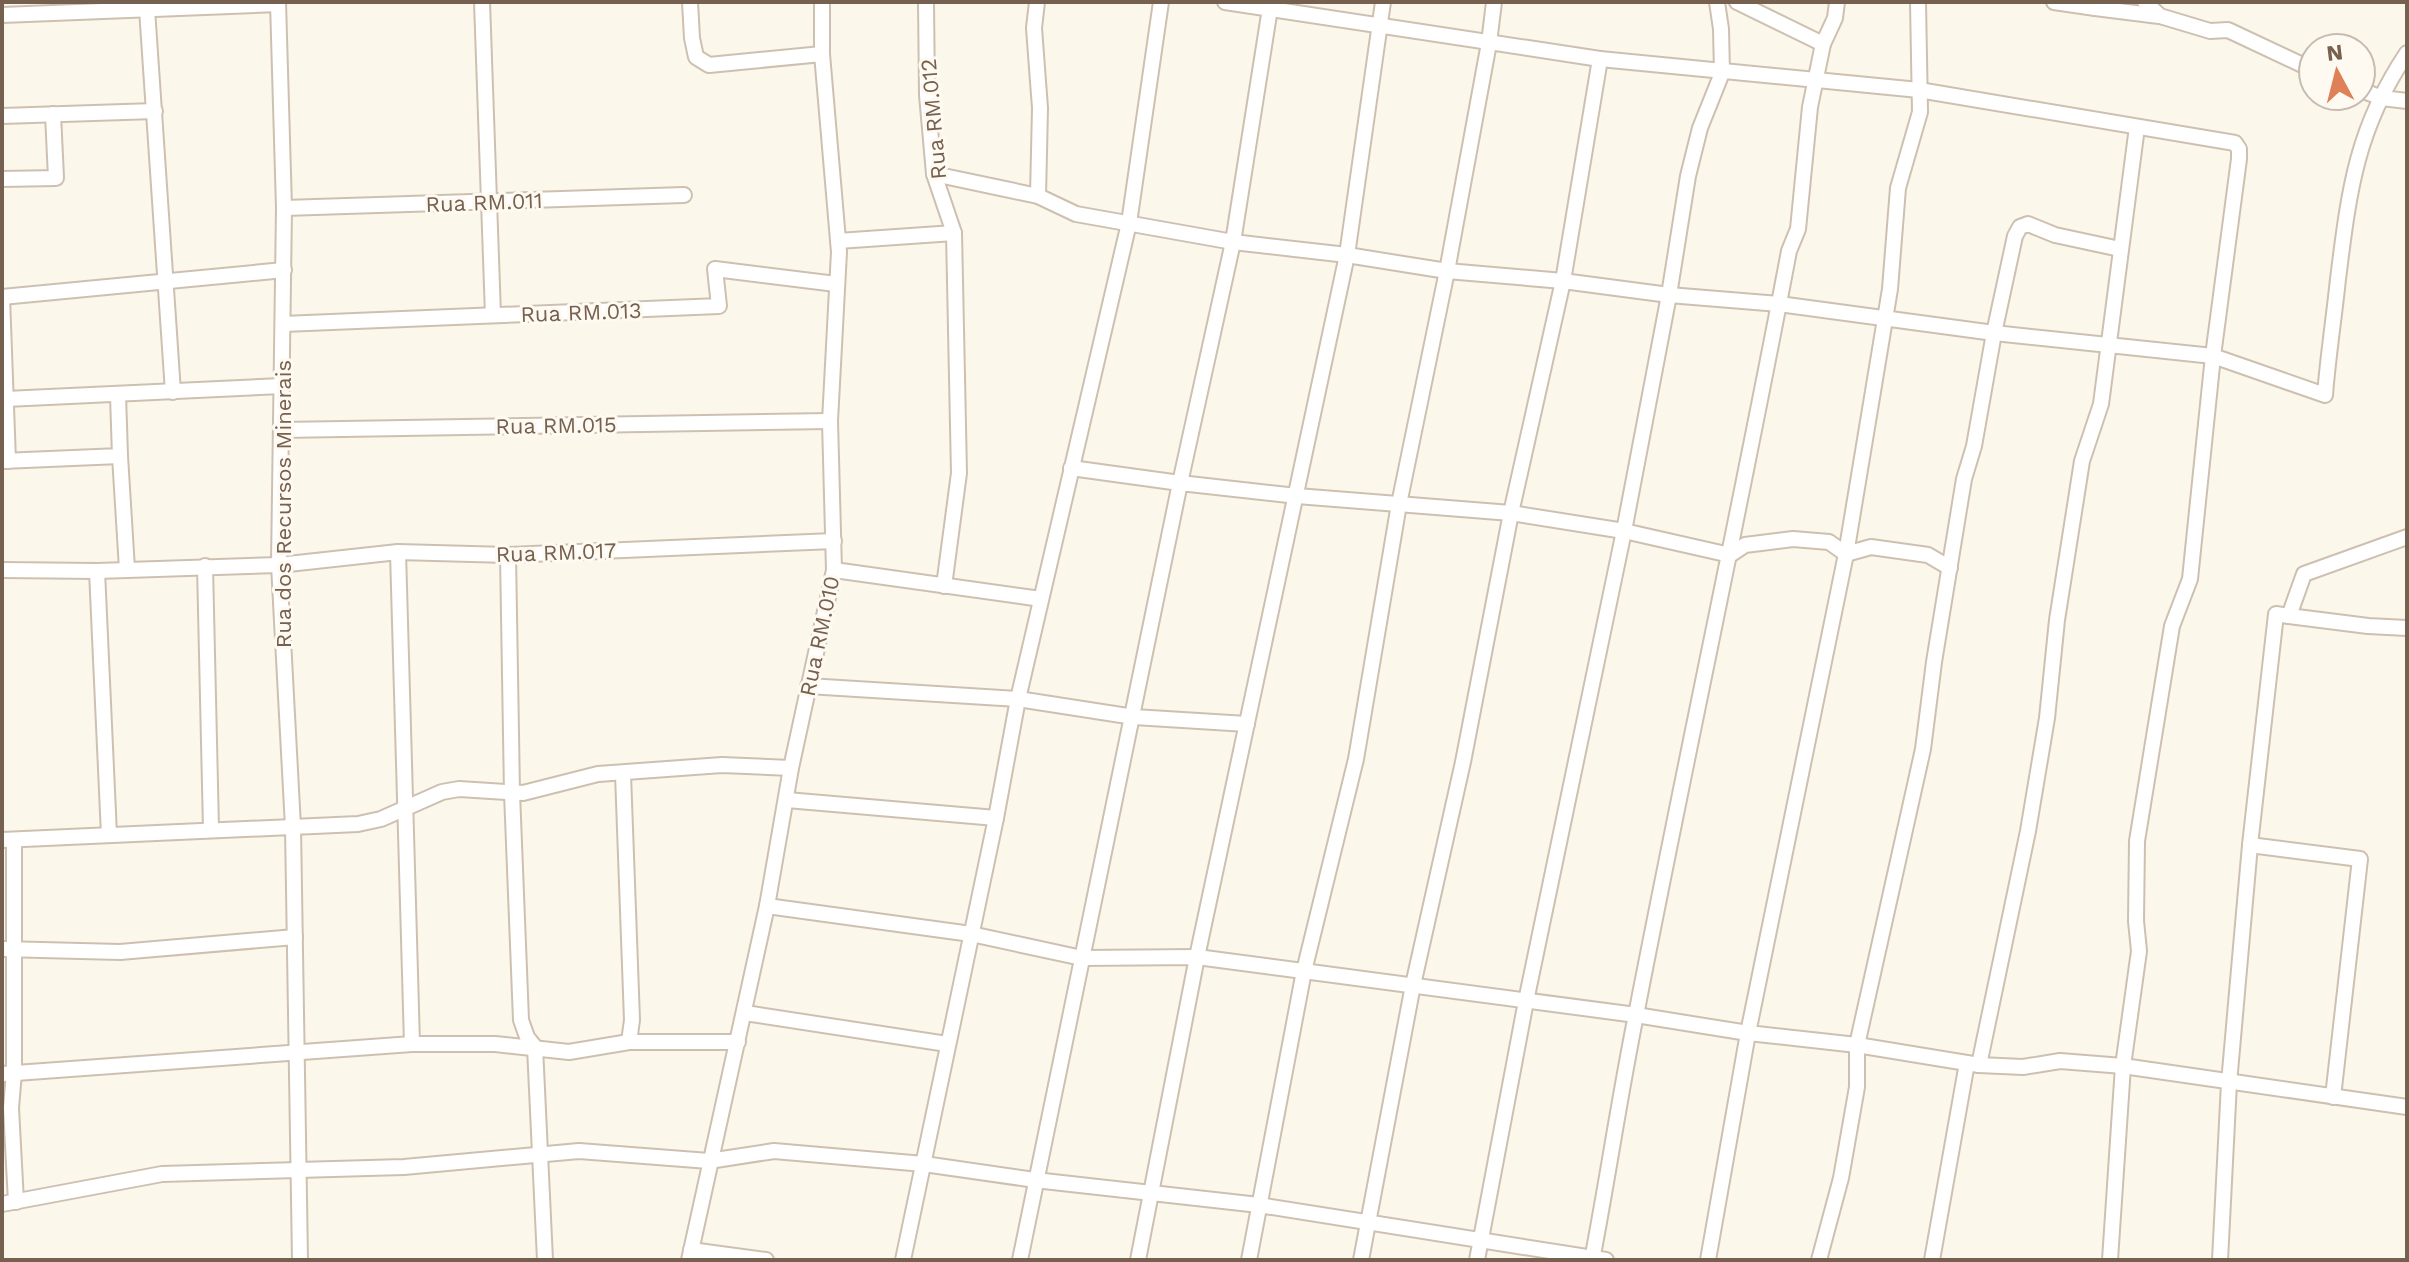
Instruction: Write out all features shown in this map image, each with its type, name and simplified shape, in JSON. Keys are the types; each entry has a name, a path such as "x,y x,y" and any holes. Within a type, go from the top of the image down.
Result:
{"street":[{"path":"482,2 493,315"},
{"path":"690,2 696,57 709,65 822,54"},
{"name":"Rua RM.010","path":"690,1255 745,1013 791,768 834,570 830,421 838,241 822,54 822,2"},
{"name":"Rua RM.012","path":"926,2 927,95 934,174 954,233 959,473 944,586"},
{"path":"1037,2 1034,28 1040,108 1038,196"},
{"path":"903,1260 1018,699 1129,223 1161,2"},
{"path":"1225,2 1270,6 1600,59 1919,90 2231,141 2239,149 2190,579 2172,626 2137,841 2136,921 2139,951 2123,1066 2110,1260"},
{"path":"1138,1260 1197,957 1347,255 1383,2"},
{"path":"1249,1260 1304,971 1356,759 1399,504 1447,271 1494,2"},
{"path":"1477,1260 1526,1001 1624,531 1669,295 1688,176 1700,128 1722,73 1717,2"},
{"path":"1737,2 1823,44"},
{"path":"791,768 722,765 598,774 534,791 512,793 459,789 442,792 381,819 358,824 8,840 9,1203 162,1174 404,1167 579,1151 709,1161 774,1151 924,1164 1259,1205 1597,1259 1636,1015 1789,251 1798,229 1810,107 1823,44 1835,18 1837,2"},
{"path":"1708,1260 1748,1033 1846,554 1885,319 1898,188 1920,112 1918,2"},
{"path":"2054,2 2160,16 2210,31 2228,30 2297,62"},
{"path":"2145,2 2160,16"},
{"path":"2,15 47,8 147,9 278,3"},
{"name":"Rua dos Recursos Minerais","path":"278,3 284,208 279,565 293,827 300,1260"},
{"path":"1020,1260 1180,483 1233,242 1270,6"},
{"path":"147,9 173,392"},
{"path":"934,174 1038,196 1076,214 1233,242 1347,255 1447,271 1779,304 1994,333 2213,356 2325,395 2347,199 2369,123 2387,83 2407,53"},
{"path":"1361,1260 1413,985 1463,762 1511,513 1563,281 1600,59"},
{"path":"2377,96 2407,101"},
{"path":"2,116 155,111"},
{"path":"2,179 56,178 53,114"},
{"path":"1932,1260 2030,817 2047,718 2057,620 2082,461 2101,404 2137,127"},
{"name":"Rua RM.011","path":"284,208 684,195"},
{"path":"1819,1260 1841,1178 1857,1087 1857,1045 1923,749 1950,568 2015,236 2023,225 2028,224 2076,241 2120,249"},
{"path":"838,241 954,233"},
{"name":"Rua RM.013","path":"283,324 719,306 715,269 836,284"},
{"path":"120,456 5,461 2,297 284,270"},
{"path":"6,399 282,386"},
{"path":"118,395 127,569"},
{"name":"Rua RM.015","path":"282,430 830,421"},
{"path":"1071,468 1297,496 1511,513 1624,531 1730,555 1745,545 1793,539 1829,542 1846,554"},
{"path":"2289,616 2304,574 2407,537"},
{"name":"Rua RM.017","path":"2,570 97,571 279,565 398,552 508,555 834,541"},
{"path":"1846,554 1871,547 1928,555 1950,568"},
{"path":"398,552 412,1044"},
{"path":"508,555 512,793 521,1020 527,1037 535,1047 545,1260"},
{"path":"205,566 211,829"},
{"path":"834,570 1041,599"},
{"path":"97,571 109,835"},
{"path":"2220,1260 2229,1083 2250,845 2276,614 2407,628"},
{"path":"808,686 1018,699 1134,717 1247,724"},
{"path":"623,774 632,1008 629,1042"},
{"path":"787,800 996,818"},
{"path":"2250,845 2360,859 2333,1097"},
{"path":"767,906 971,934 1082,958 1197,957 1636,1015 1748,1033 1857,1045 1973,1064 2023,1067 2060,1061 2123,1066 2407,1107"},
{"path":"8,949 120,952 295,937"},
{"path":"745,1013 947,1044"},
{"path":"495,1044 509,1035 521,1020"},
{"path":"8,1073 412,1044 495,1044 569,1052 629,1042 738,1042"},
{"path":"690,1255 766,1260"}]}
